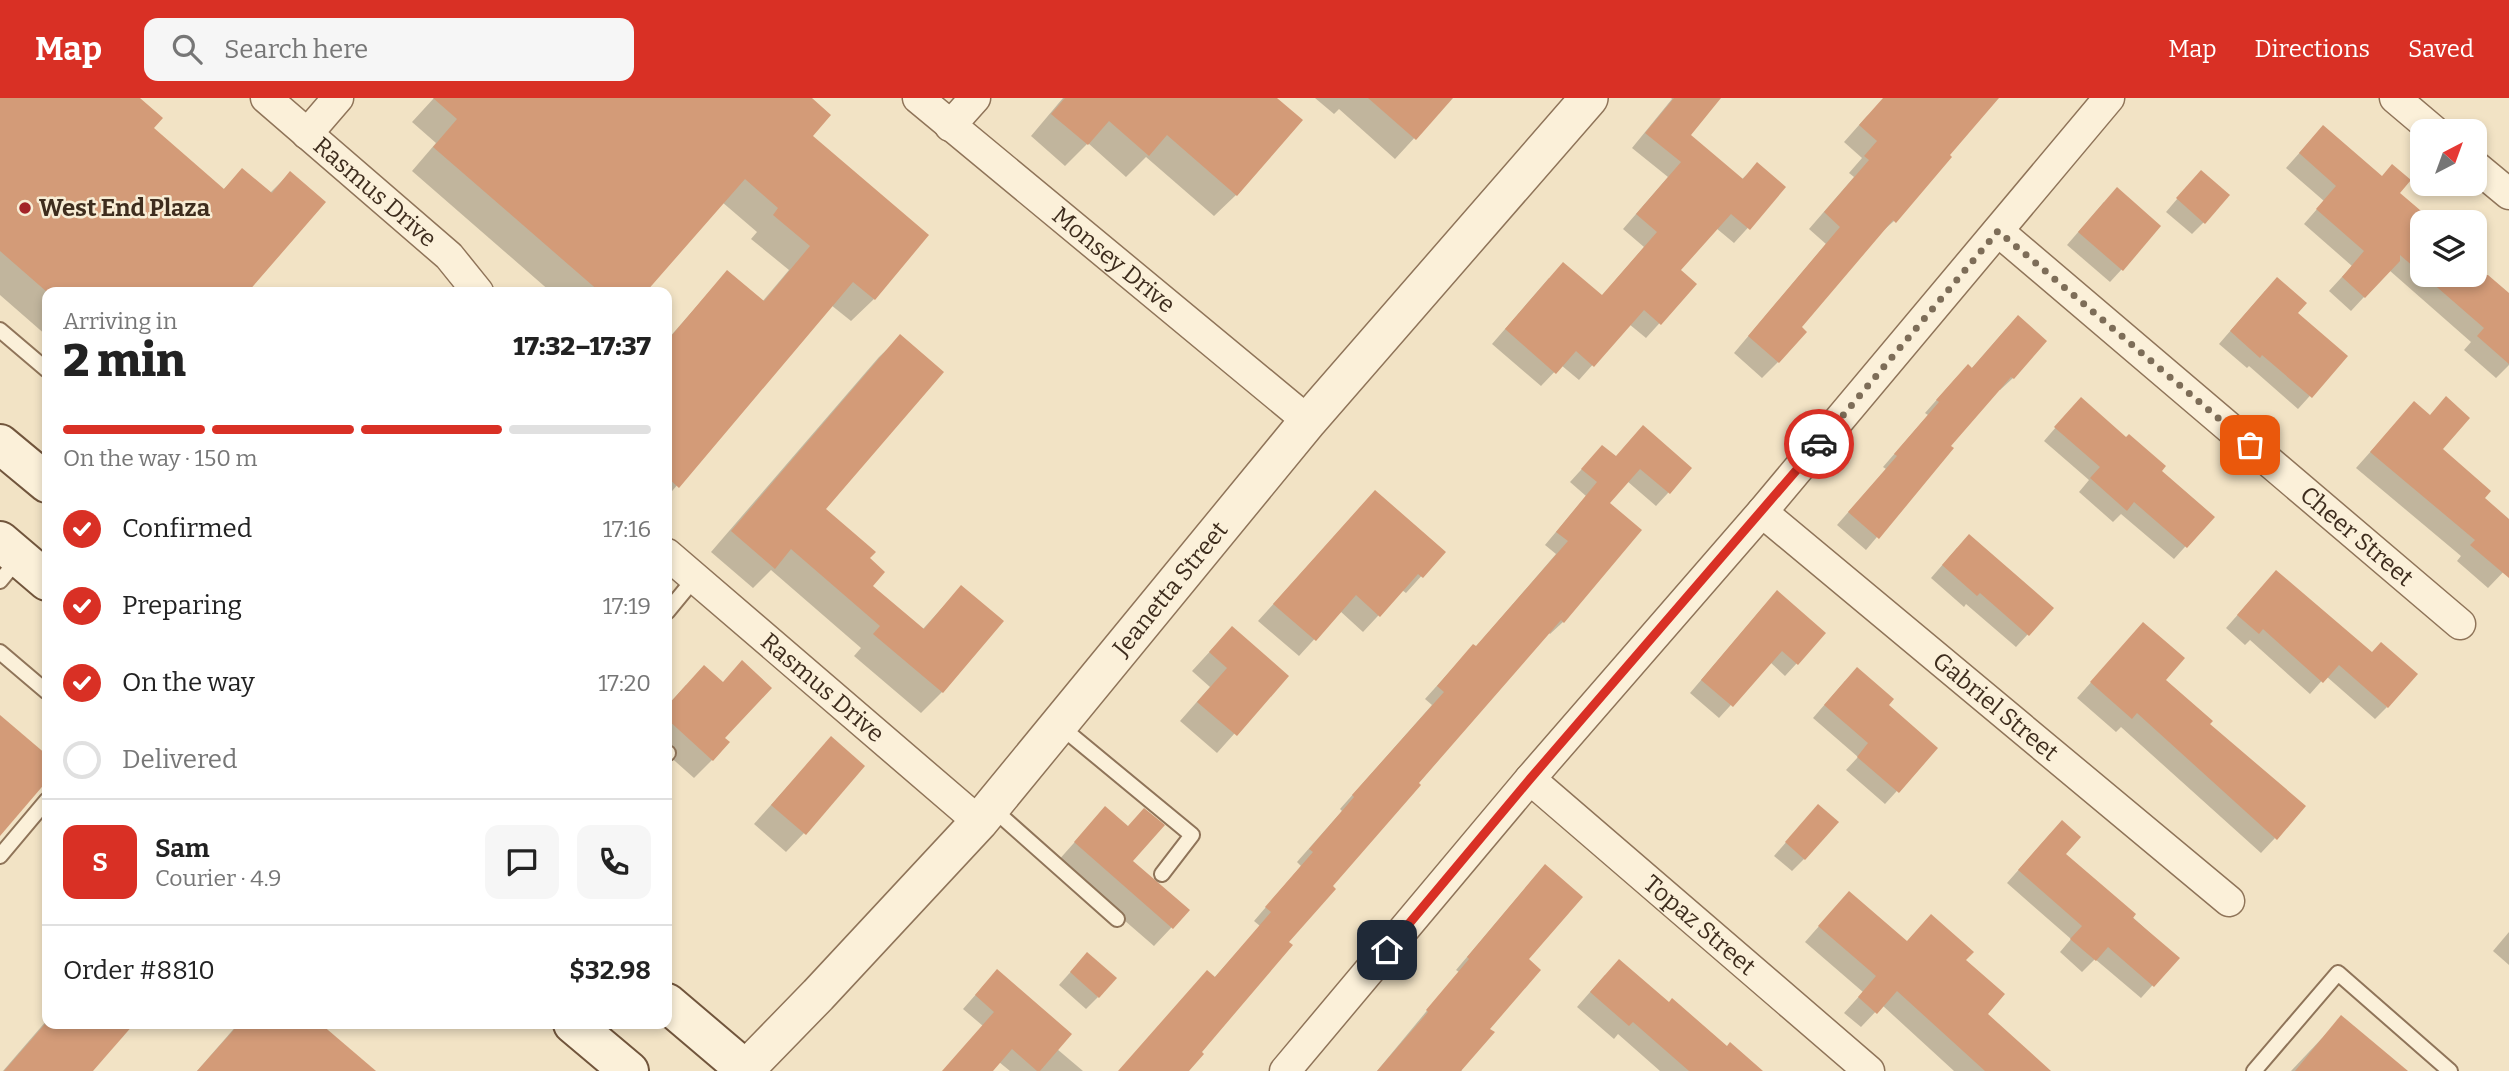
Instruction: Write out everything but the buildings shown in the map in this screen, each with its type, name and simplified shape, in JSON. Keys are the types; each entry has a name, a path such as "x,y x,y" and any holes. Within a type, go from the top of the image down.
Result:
{"main road":[{"path":"0,444 42,479"},
{"path":"672,1007 745,1070"},
{"path":"579,1029 629,1071"}],"street":[{"name":"Rasmus Drive","path":"266,98 449,256 474,287"},
{"path":"307,134 338,98"},
{"name":"Monsey Drive","path":"918,98 1308,421"},
{"path":"950,126 975,98"},
{"name":"Jeanetta Street","path":"745,1070 985,815 1308,421 1589,98"},
{"path":"1299,1066 1530,779 1762,512 2109,98"},
{"path":"2395,98 2420,119"},
{"path":"2487,176 2509,194"},
{"name":"Cheer Street","path":"1998,231 2460,624"},
{"name":"Gabriel Street","path":"1762,512 2229,901"},
{"name":"Rasmus Drive","path":"672,558 985,815"},
{"name":"Topaz Street","path":"1530,779 1870,1071"}],"lane":[{"path":"0,330 42,366"},
{"path":"672,606 695,578"},
{"path":"0,652 42,688"},
{"path":"1059,725 1192,835 1162,873"},
{"path":"0,856 42,806"},
{"path":"985,815 1117,919"},
{"path":"2254,1071 2339,973 2450,1071"}],"way so far":[{"path":"1819,444 1998,231 2250,445"}],"place":[{"name":"West End Plaza","path":"25,208"}],"route":[{"path":"1387,950 1530,779 1819,444"}]}
